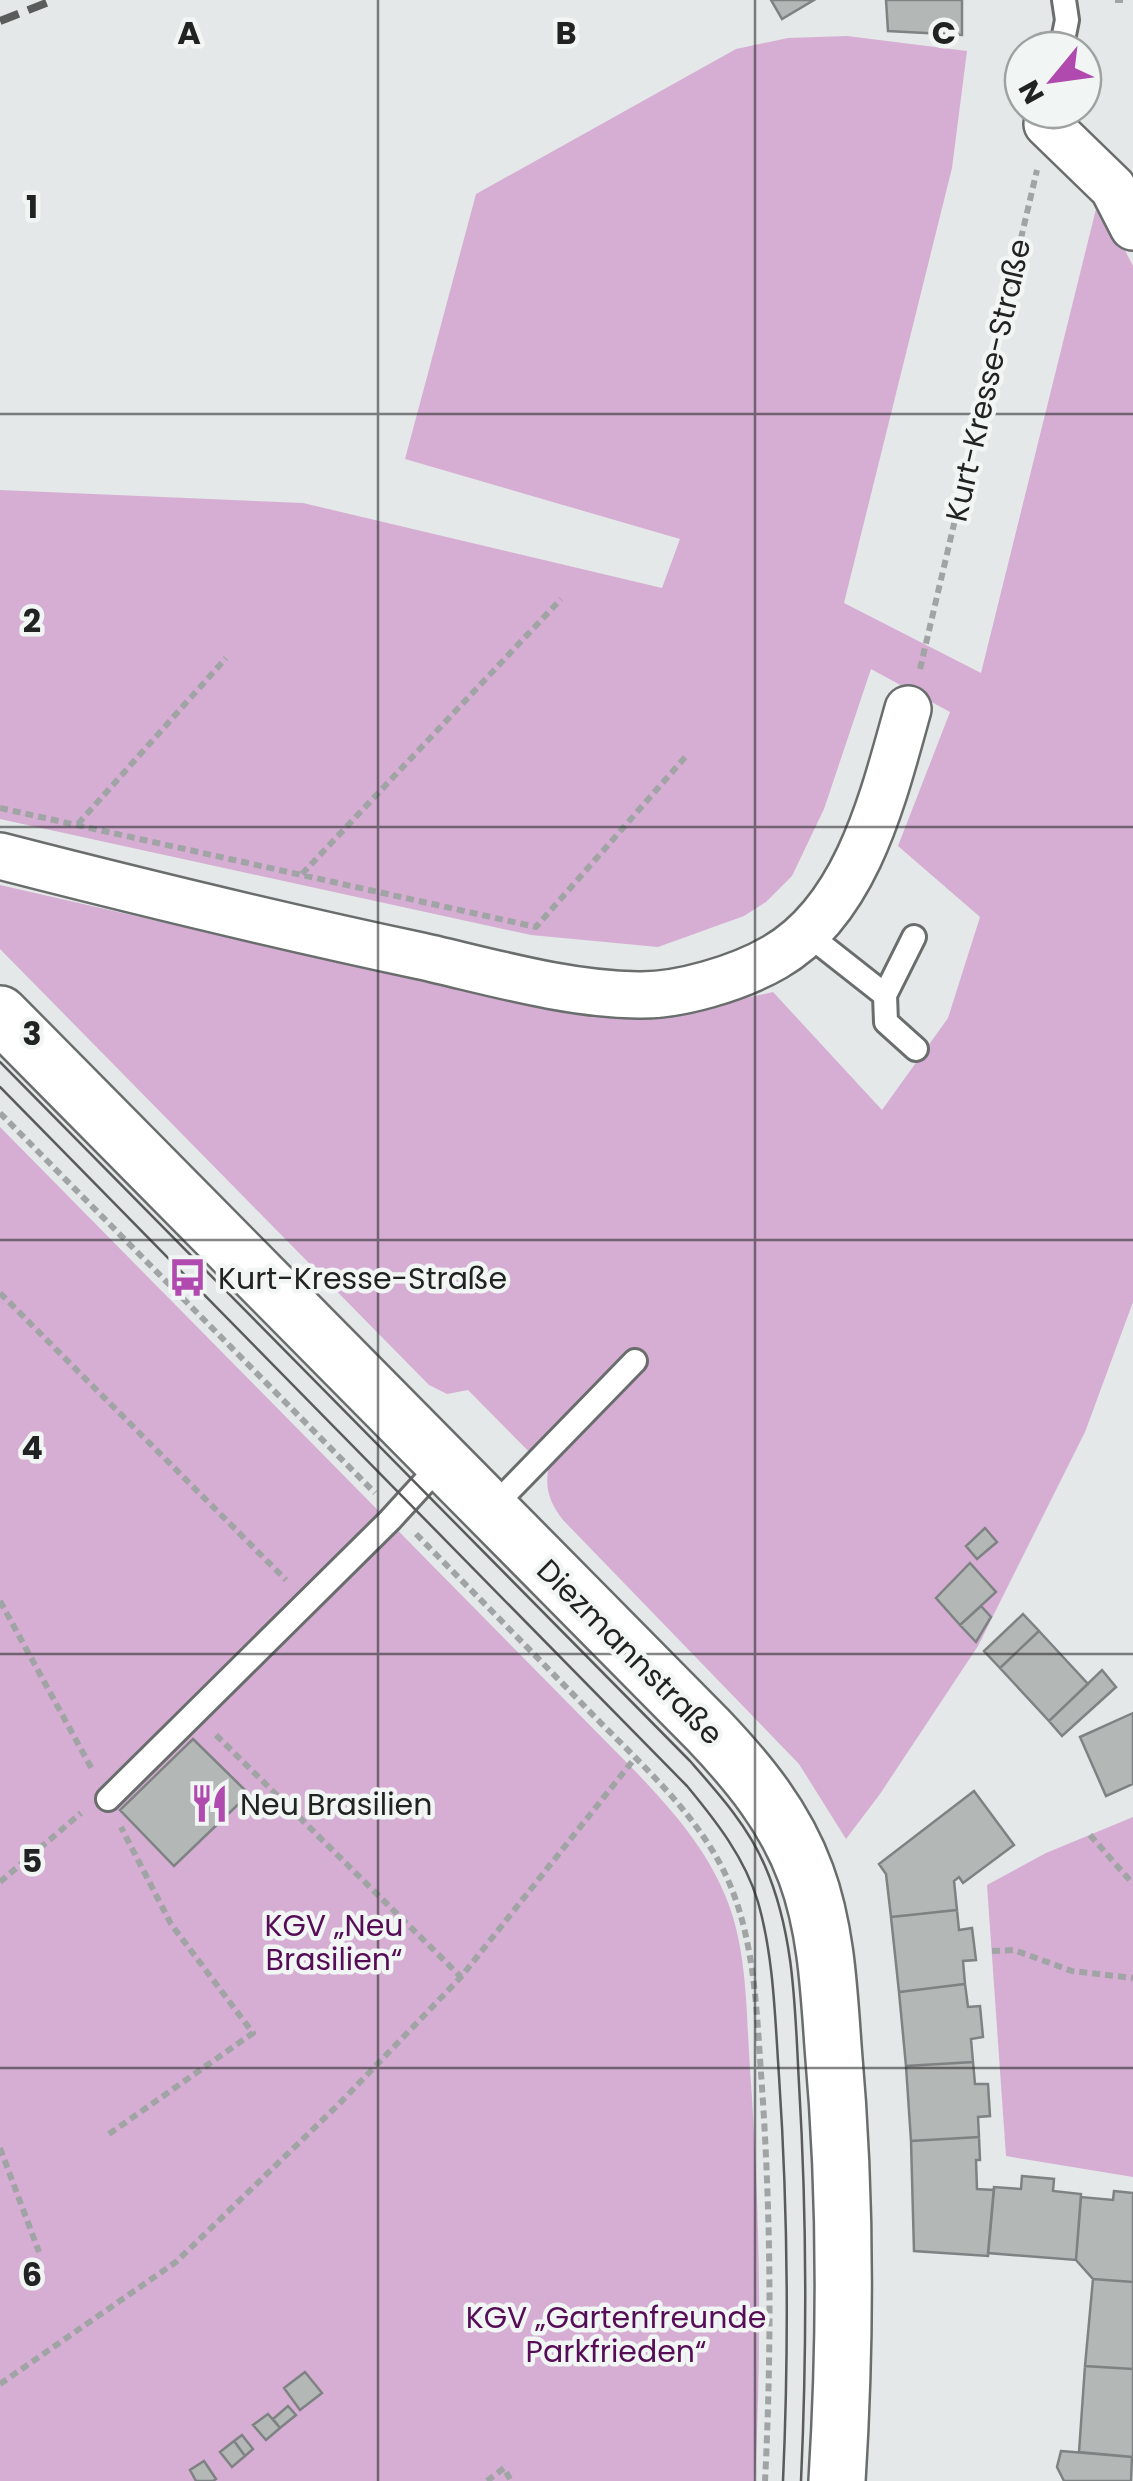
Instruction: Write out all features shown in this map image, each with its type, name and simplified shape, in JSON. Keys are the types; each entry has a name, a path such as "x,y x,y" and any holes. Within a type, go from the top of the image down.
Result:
{"street":[{"path":"1060,130 1113,188 1133,227"},
{"path":"0,856 238,916 581,991 642,996 702,987 776,957 820,919 850,877 884,795 908,708"},
{"name":"Diezmannstraße","path":"0,1014 748,1772 775,1810 806,1872 815,1900 824,1952 838,2101 844,2260 838,2481"}],"lane":[{"path":"805,932 885,996"},
{"path":"914,937 885,996 886,1022 916,1049"},
{"path":"490,1510 635,1361"},
{"path":"108,1799 396,1514 442,1462"}],"path":[{"path":"1115,0 1125,0"},
{"name":"Kurt-Kresse-Straße","path":"926,650 1045,130"},
{"path":"301,874 561,599"},
{"path":"77,825 226,658"},
{"path":"0,808 536,926 688,754"},
{"path":"0,1113 635,1758 679,1804 719,1862 734,1893 752,1972 770,2185 772,2311 765,2481"},
{"path":"0,1293 308,1602"},
{"path":"0,1601 172,1924 254,2033 109,2134"},
{"path":"195,1715 460,1976"},
{"path":"0,2384 176,2262 338,2104 460,1976 635,1758"},
{"path":"0,1882 87,1807 108,1799"},
{"path":"1090,1835 1133,1884"},
{"path":"992,1950 1014,1950 1072,1971 1133,1978"},
{"path":"0,2148 38,2252"},
{"path":"488,2481 504,2468 512,2481"}],"green space":[{"path":"847,36 967,51 952,168 844,603 981,673 1097,205 1108,217 1133,266 1133,1302 1085,1432 978,1646 846,1839 799,1764 563,1520 550,1497 548,1471 468,1390 447,1394 429,1385 0,949 0,885 521,1004 586,1015 664,1016 773,992 882,1110 948,1018 980,917 898,846 950,712 871,669 824,809 792,876 766,902 744,916 658,947 531,935 0,819 0,490 303,503 662,588 680,539 405,459 476,194 736,49 788,38"},
{"name":"KGV „Neu Brasilien“","path":"0,1127 636,1772 675,1815 708,1861 733,1916 746,2003 759,2275 755,2481 0,2481"},
{"path":"1133,1817 1133,2177 1006,2156 987,1885 1046,1853"}],"building":[{"path":"771,0 814,0 782,19"},
{"path":"886,0 962,0 962,35 888,31"},
{"path":"985,1528 997,1542 977,1559 966,1546"},
{"path":"970,1563 996,1592 960,1625 936,1598"},
{"path":"981,1606 991,1617 976,1642 960,1625"},
{"path":"1023,1614 1039,1631 1000,1668 984,1651"},
{"path":"1039,1631 1088,1684 1049,1721 1000,1668"},
{"path":"1102,1670 1116,1687 1062,1736 1049,1721"},
{"path":"1133,1713 1133,1784 1106,1796 1080,1737"},
{"path":"193,1739 249,1794 174,1866 120,1810"},
{"path":"974,1791 1014,1845 963,1883 959,1877 954,1881 957,1910 891,1917 886,1874 879,1864"},
{"path":"957,1910 959,1930 972,1928 976,1960 963,1961 965,1984 899,1992 891,1917"},
{"path":"965,1984 968,2007 980,2006 983,2037 971,2039 973,2062 906,2066 899,1992"},
{"path":"973,2062 975,2084 988,2084 990,2116 978,2117 979,2137 911,2141 906,2066"},
{"path":"979,2137 977,2189 994,2190 988,2256 914,2251 911,2141"},
{"path":"1022,2176 1054,2179 1053,2191 1081,2194 1076,2260 988,2253 994,2187 1021,2189"},
{"path":"1114,2191 1133,2193 1133,2282 1093,2279 1076,2260 1081,2197 1113,2200"},
{"path":"1093,2279 1133,2282 1133,2369 1085,2366"},
{"path":"1085,2366 1133,2369 1133,2457 1079,2452"},
{"path":"305,2372 322,2393 300,2410 284,2388"},
{"path":"288,2406 296,2415 280,2428 273,2419"},
{"path":"268,2414 280,2428 266,2440 253,2425"},
{"path":"242,2435 253,2449 245,2456 234,2441"},
{"path":"234,2441 245,2456 232,2467 220,2452"},
{"path":"1061,2451 1132,2457 1131,2481 1064,2481 1057,2467"},
{"path":"204,2461 216,2479 213,2481 196,2481 190,2470"}],"tram line":[{"path":"0,1062 690,1761 750,1837 775,1892 788,1946 794,2001 805,2233 801,2481"},
{"path":"0,1087 687,1786 737,1855 758,1902 775,2011 786,2228 783,2481"}],"railway":[{"path":"0,21 54,0"}],"place":[{"name":"Kurt-Kresse-Straße","path":"188,1278"},
{"name":"Neu Brasilien","path":"210,1804"}],"park label":[{"name":"KGV „Gartenfreunde Parkfrieden“","path":"616,2334"}]}
